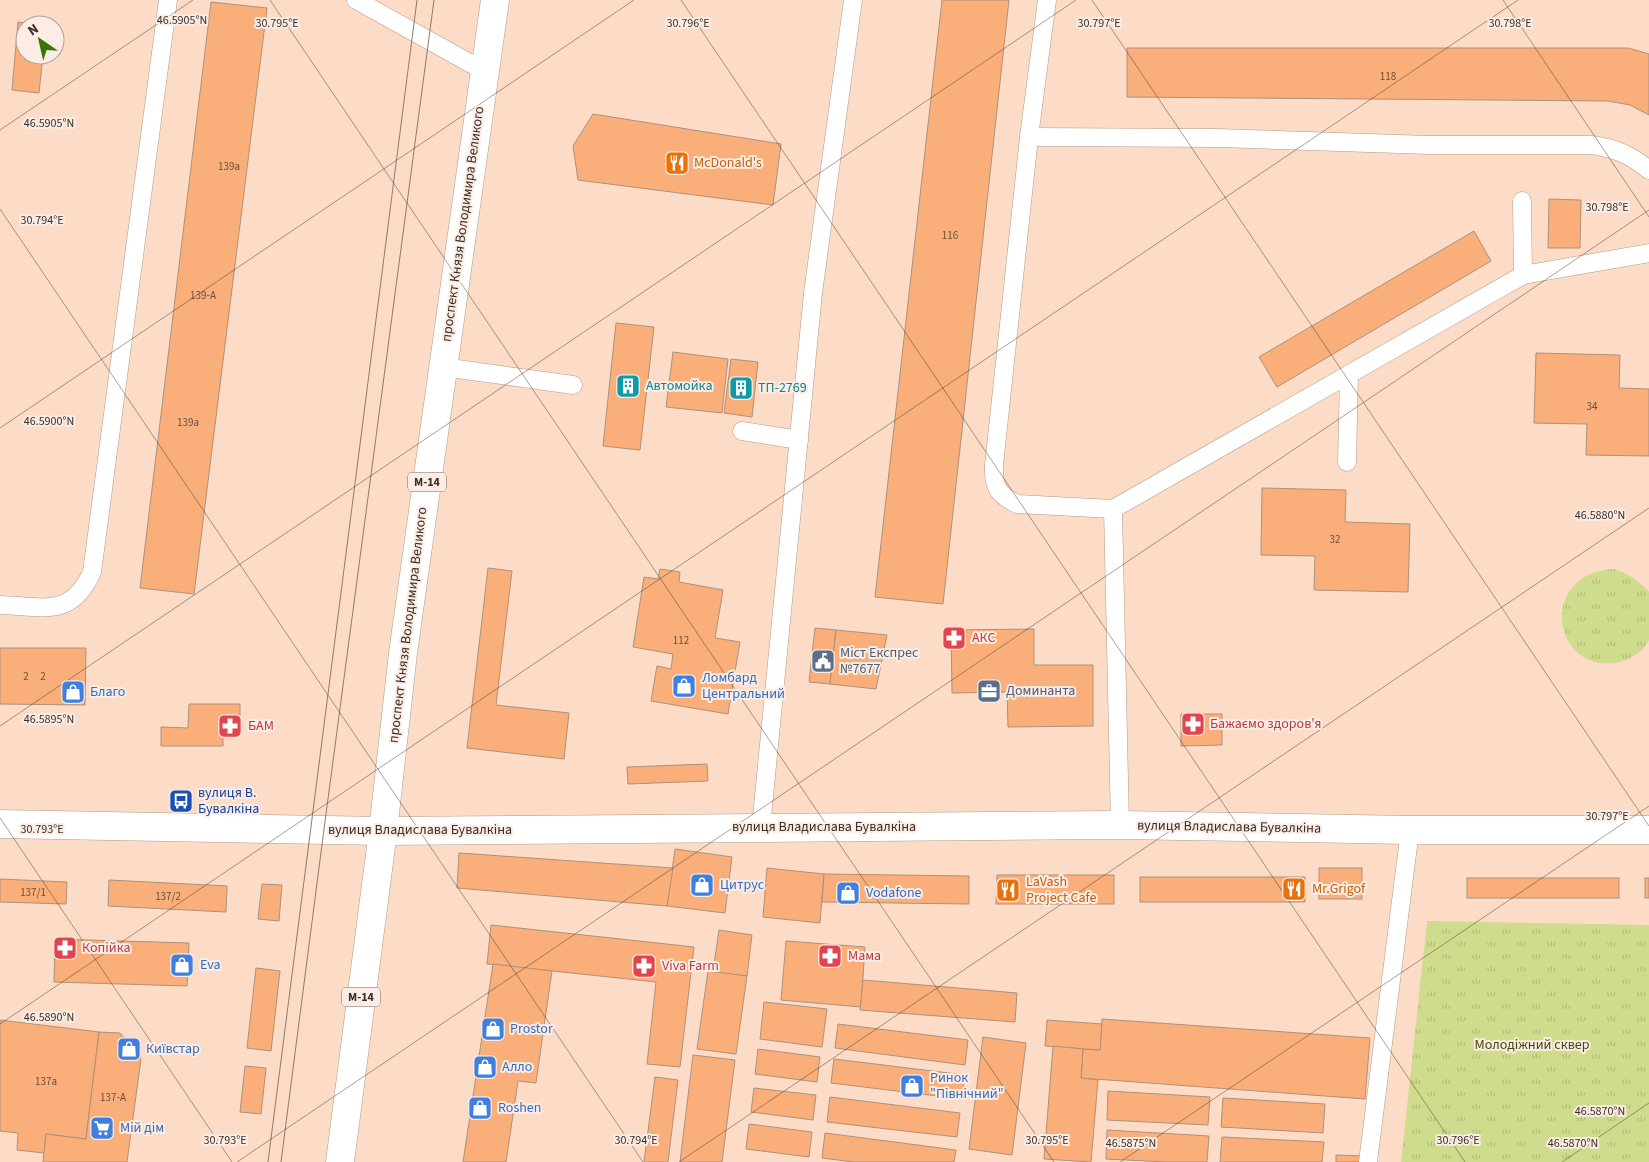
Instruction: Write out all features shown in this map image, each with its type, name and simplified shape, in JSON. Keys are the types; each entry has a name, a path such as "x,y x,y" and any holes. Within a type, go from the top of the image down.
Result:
{"main road":[{"name":"проспект Князя Володимира Великого","path":"340,1162 383,831 403,653 495,0"},
{"name":"вулиця Владислава Бувалкіна","path":"0,824 383,831 1120,825 1410,830 1649,830"}],"lane":[{"path":"0,605 45,608 61,606 75,598 86,587 92,572 168,0"},
{"path":"356,0 484,71"},
{"path":"761,827 813,293 854,0"},
{"path":"1047,0 1029,137 993,477 997,488 1004,498 1017,504 1113,509 1523,274 1649,253"},
{"path":"1029,137 1218,138 1428,145 1592,145 1614,149 1635,159 1649,170"},
{"path":"1522,201 1523,274"},
{"path":"443,367 573,385"},
{"path":"1347,462 1349,374"},
{"path":"742,431 799,440"},
{"path":"1113,509 1120,825"},
{"path":"1368,1162 1410,830"}],"green space":[{"path":"1614,569 1633,578 1649,592 1649,640 1639,652 1626,660 1615,663 1594,662 1577,653 1567,638 1562,621 1564,603 1573,587 1589,575"},
{"name":"Молодіжний сквер","path":"1427,921 1649,925 1649,1162 1401,1162"}],"building":[{"path":"942,0 1009,0 943,604 875,597"},
{"path":"211,2 267,8 194,594 140,588"},
{"path":"1127,48 1628,48 1649,54 1649,115 1630,105 1608,101 1127,97"},
{"path":"15,56 15,65 42,65 39,93 12,90"},
{"name":"McDonald's","path":"593,114 781,144 773,205 578,180 573,146"},
{"path":"1549,199 1581,200 1580,248 1548,248"},
{"path":"1474,231 1491,261 1277,387 1259,357"},
{"name":"Автомойка","path":"616,323 654,327 640,450 603,446"},
{"path":"673,352 728,359 722,413 666,407"},
{"path":"1536,353 1620,355 1619,388 1649,389 1649,456 1586,455 1587,424 1534,423"},
{"name":"ТП-2769","path":"731,359 758,362 752,417 724,413"},
{"path":"1262,488 1346,490 1345,522 1410,524 1408,592 1314,590 1315,556 1261,555"},
{"path":"488,568 512,571 496,705 569,713 564,759 467,748"},
{"path":"660,569 680,572 679,582 723,590 715,638 740,642 728,714 651,701 657,666 671,669 673,654 633,647 644,577 658,579"},
{"path":"815,628 836,630 830,684 809,682"},
{"path":"1034,629 1034,665 1093,665 1093,726 1008,727 1007,692 952,693 951,630"},
{"path":"836,630 887,635 876,689 830,684"},
{"path":"0,648 86,648 85,705 0,704"},
{"path":"189,704 240,704 240,729 223,729 223,746 161,746 161,727 188,728"},
{"path":"1181,714 1222,714 1222,745 1181,746"},
{"path":"707,764 708,781 628,784 627,767"},
{"path":"675,849 732,857 725,913 667,906"},
{"path":"459,853 673,868 667,906 457,888"},
{"path":"767,868 824,874 820,923 763,917"},
{"path":"1319,868 1362,868 1362,899 1319,899"},
{"path":"824,874 969,876 969,904 822,902"},
{"path":"997,875 1114,875 1114,904 996,904"},
{"path":"1140,877 1305,877 1305,902 1140,902"},
{"path":"1467,878 1619,878 1619,898 1467,898"},
{"path":"1645,878 1649,878 1649,898 1645,898"},
{"path":"0,879 67,882 66,904 0,902"},
{"path":"109,880 227,886 226,912 108,906"},
{"path":"262,884 282,885 279,921 258,919"},
{"path":"491,925 694,947 680,1067 647,1064 656,982 487,964"},
{"path":"719,930 752,935 747,976 713,972"},
{"path":"55,939 189,943 187,986 54,982"},
{"path":"786,941 865,947 861,1007 781,1000"},
{"path":"493,964 552,971 536,1083 518,1081 506,1162 463,1162"},
{"path":"256,968 280,971 271,1051 247,1048"},
{"path":"708,971 747,976 736,1054 697,1049"},
{"path":"863,980 1017,993 1015,1022 860,1010"},
{"path":"764,1002 827,1009 822,1047 760,1039"},
{"path":"1102,1019 1370,1038 1365,1099 1081,1078 1083,1049 1100,1050"},
{"path":"0,1020 99,1032 86,1139 46,1134 44,1153 17,1150 18,1133 0,1131"},
{"path":"1047,1020 1102,1024 1100,1050 1045,1046"},
{"path":"838,1024 968,1040 965,1065 835,1048"},
{"path":"99,1032 120,1033 141,1059 127,1162 43,1162 46,1134 86,1139"},
{"path":"983,1037 1026,1043 1012,1155 969,1149"},
{"path":"1053,1046 1083,1049 1081,1078 1098,1080 1091,1162 1044,1159"},
{"path":"758,1049 820,1057 817,1082 755,1074"},
{"path":"693,1055 735,1060 722,1162 680,1162"},
{"path":"834,1059 965,1075 962,1099 831,1083"},
{"path":"245,1066 266,1068 261,1114 240,1112"},
{"path":"655,1077 678,1080 668,1162 644,1162"},
{"path":"754,1088 816,1095 813,1120 751,1112"},
{"path":"1108,1091 1210,1097 1208,1125 1107,1120"},
{"path":"830,1097 960,1113 957,1137 827,1122"},
{"path":"1223,1098 1325,1104 1323,1133 1221,1127"},
{"path":"749,1124 812,1132 809,1157 746,1149"},
{"path":"1107,1130 1209,1136 1207,1162 1106,1159"},
{"path":"825,1133 956,1150 954,1162 854,1162 822,1158"},
{"path":"1222,1137 1324,1142 1322,1162 1220,1162"},
{"path":"1336,1155 1365,1156 1365,1162 1336,1162"}],"tram line":[{"path":"268,1162 417,0"},
{"path":"281,1162 434,0"}],"place":[{"name":"McDonald's","path":"677,163"},
{"name":"Автомойка","path":"628,386"},
{"name":"ТП-2769","path":"741,388"},
{"name":"АКС","path":"954,638"},
{"name":"Міст Експрес №7677","path":"823,661"},
{"name":"Ломбард Центральний","path":"684,686"},
{"name":"Доминанта","path":"989,691"},
{"name":"Благо","path":"73,692"},
{"name":"Бажаємо здоров'я","path":"1193,724"},
{"name":"БАМ","path":"230,726"},
{"name":"вулиця В. Бувалкіна","path":"181,801"},
{"name":"Цитрус","path":"702,885"},
{"name":"Mr.Grigof","path":"1294,889"},
{"name":"LaVash Project Cafe","path":"1008,890"},
{"name":"Vodafone","path":"848,893"},
{"name":"Копійка","path":"65,948"},
{"name":"Мама","path":"830,956"},
{"name":"Eva","path":"182,965"},
{"name":"Viva Farm","path":"644,966"},
{"name":"Prostor","path":"493,1029"},
{"name":"Київстар","path":"129,1049"},
{"name":"Алло","path":"485,1067"},
{"name":"Ринок \"Північний\"","path":"912,1086"},
{"name":"Roshen","path":"480,1108"},
{"name":"Мій дім","path":"102,1128"}]}
